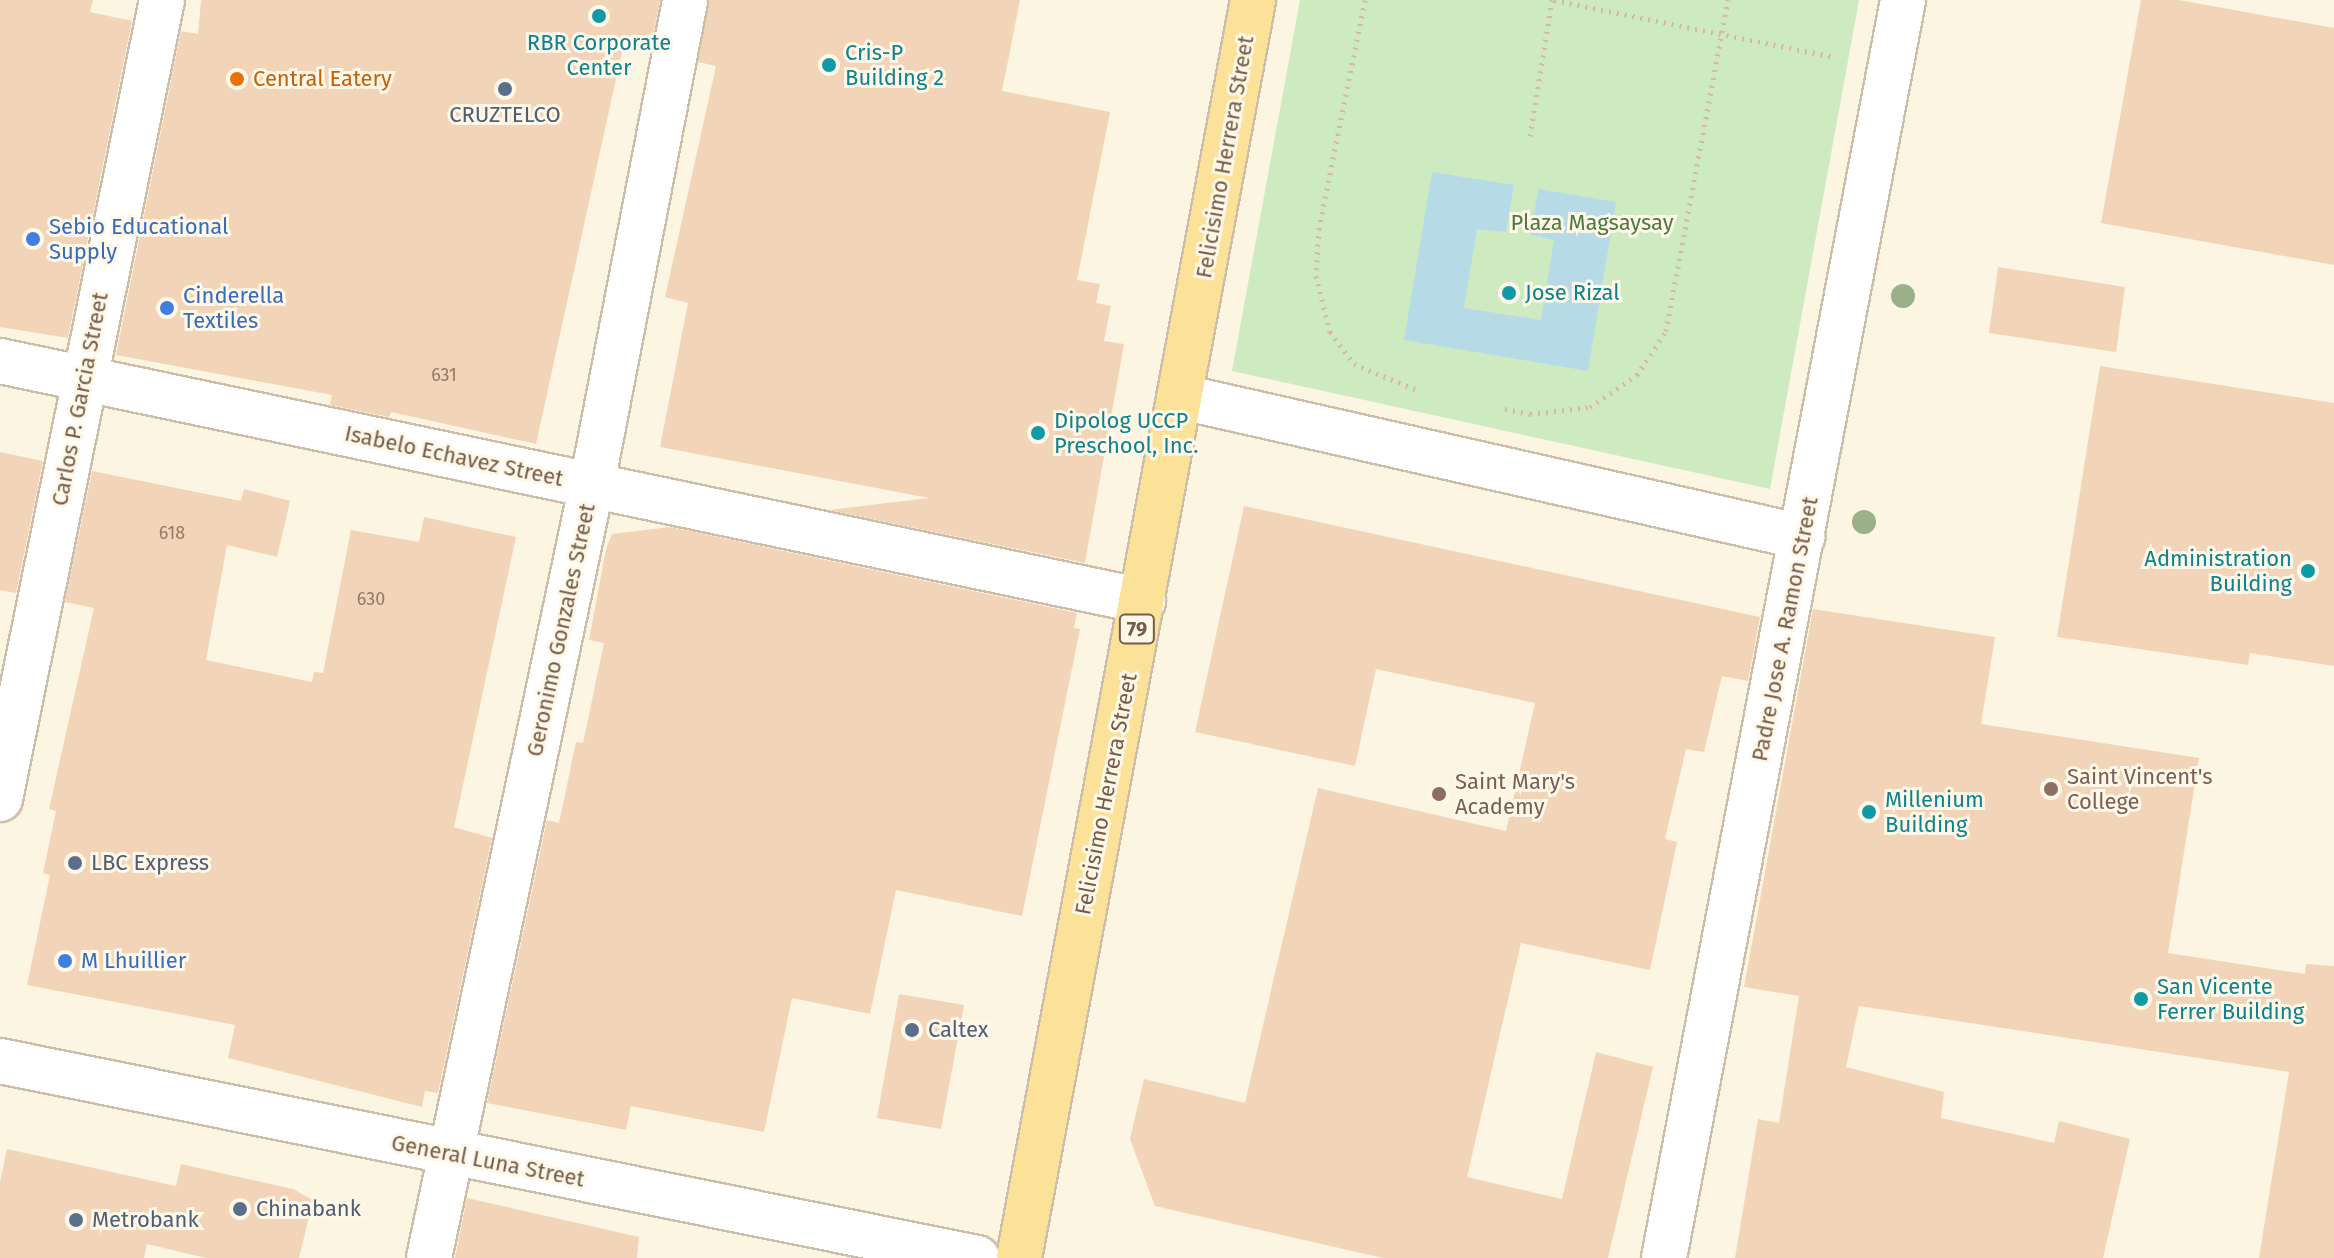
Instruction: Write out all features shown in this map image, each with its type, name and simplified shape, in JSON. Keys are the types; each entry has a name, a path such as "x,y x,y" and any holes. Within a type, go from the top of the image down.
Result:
{"main road":[{"name":"Felicisimo Herrera Street","path":"1019,1258 1182,397 1253,0"}],"street":[{"name":"Carlos P. Garcia Street","path":"0,799 162,0"},
{"name":"Geronimo Gonzales Street","path":"429,1258 592,484 685,0"},
{"name":"Padre Jose A. Ramon Street","path":"1664,1258 1903,0"},
{"name":"Isabelo Echavez Street","path":"0,361 1143,601"},
{"path":"1182,397 1802,537"},
{"name":"General Luna Street","path":"0,1061 977,1258"}],"path":[{"path":"1365,0 1319,228 1316,276 1330,332 1354,364 1427,394"},
{"path":"1530,136 1553,0 1890,68"},
{"path":"1500,408 1530,414 1590,407 1637,375 1666,331 1728,0"}],"green space":[{"name":"Plaza Magsaysay","path":"1300,0 1859,0 1770,489 1232,371"}],"water":[{"path":"1432,172 1514,185 1506,232 1477,229 1464,308 1541,320 1554,240 1531,235 1538,189 1616,202 1588,371 1404,340"}],"building":[{"path":"0,0 93,0 90,12 132,21 68,338 0,327"},
{"path":"201,0 660,0 650,52 623,47 536,444 391,412 389,417 330,405 332,395 116,355 181,31 198,34"},
{"path":"709,0 1020,0 1002,91 1110,112 1077,280 1100,284 1096,303 1111,306 1104,341 1124,344 1085,563 829,510 929,498 660,447 688,303 665,297 716,66 698,62"},
{"path":"2141,0 2179,0 2334,28 2334,265 2101,223"},
{"path":"1998,267 2125,287 2116,352 1989,333"},
{"path":"2100,366 2334,403 2334,666 2250,653 2248,665 2057,637"},
{"path":"0,452 43,461 16,593 0,590"},
{"path":"92,471 241,501 244,489 290,501 277,557 227,545 206,660 312,682 314,672 323,673 351,530 419,542 424,517 516,537 454,827 492,838 438,1093 425,1091 422,1107 228,1058 235,1025 27,985 50,875 43,873 56,811 49,809 94,608 65,602"},
{"name":"Saint Mary's Academy","path":"1244,506 1760,617 1748,681 1722,676 1704,752 1686,749 1665,839 1677,842 1650,970 1521,943 1467,1177 1562,1199 1596,1052 1653,1067 1608,1258 1383,1258 1155,1206 1130,1139 1144,1079 1245,1103 1318,788 1506,831 1535,703 1376,669 1355,766 1195,732"},
{"path":"670,527 1077,613 1074,628 1080,629 1022,916 896,890 870,1014 792,998 764,1132 631,1106 626,1130 487,1103 547,820 559,823 576,742 583,743 604,643 589,640 606,549 612,534"},
{"path":"1813,609 1995,637 1981,724 2199,758 2168,953 2305,974 2306,964 2334,966 2334,1258 2259,1258 2289,1072 1859,1006 1846,1067 1944,1092 1941,1118 2054,1143 2059,1121 2130,1139 2103,1258 1735,1258 1758,1119 1779,1123 1799,996 1744,987"},
{"path":"899,994 964,1005 941,1129 877,1118"},
{"path":"7,1149 176,1186 181,1164 293,1189 313,1200 299,1258 206,1258 147,1244 144,1258 0,1258 0,1182"},
{"path":"467,1198 639,1237 637,1258 455,1258"}],"place":[{"name":"RBR Corporate Center","path":"599,16"},
{"name":"Cris-P Building 2","path":"829,65"},
{"name":"Central Eatery","path":"237,79"},
{"name":"CRUZTELCO","path":"505,89"},
{"name":"Sebio Educational Supply","path":"33,239"},
{"name":"Jose Rizal","path":"1509,293"},
{"name":"Cinderella Textiles","path":"167,308"},
{"name":"Dipolog UCCP Preschool, Inc.","path":"1038,433"},
{"name":"Administration Building","path":"2308,571"},
{"name":"Saint Vincent's College","path":"2051,789"},
{"name":"Saint Mary's Academy","path":"1439,794"},
{"name":"Millenium Building","path":"1869,812"},
{"name":"LBC Express","path":"75,863"},
{"name":"M Lhuillier","path":"65,961"},
{"name":"San Vicente Ferrer Building","path":"2141,999"},
{"name":"Caltex","path":"912,1030"},
{"name":"Chinabank","path":"240,1209"},
{"name":"Metrobank","path":"76,1220"}]}
